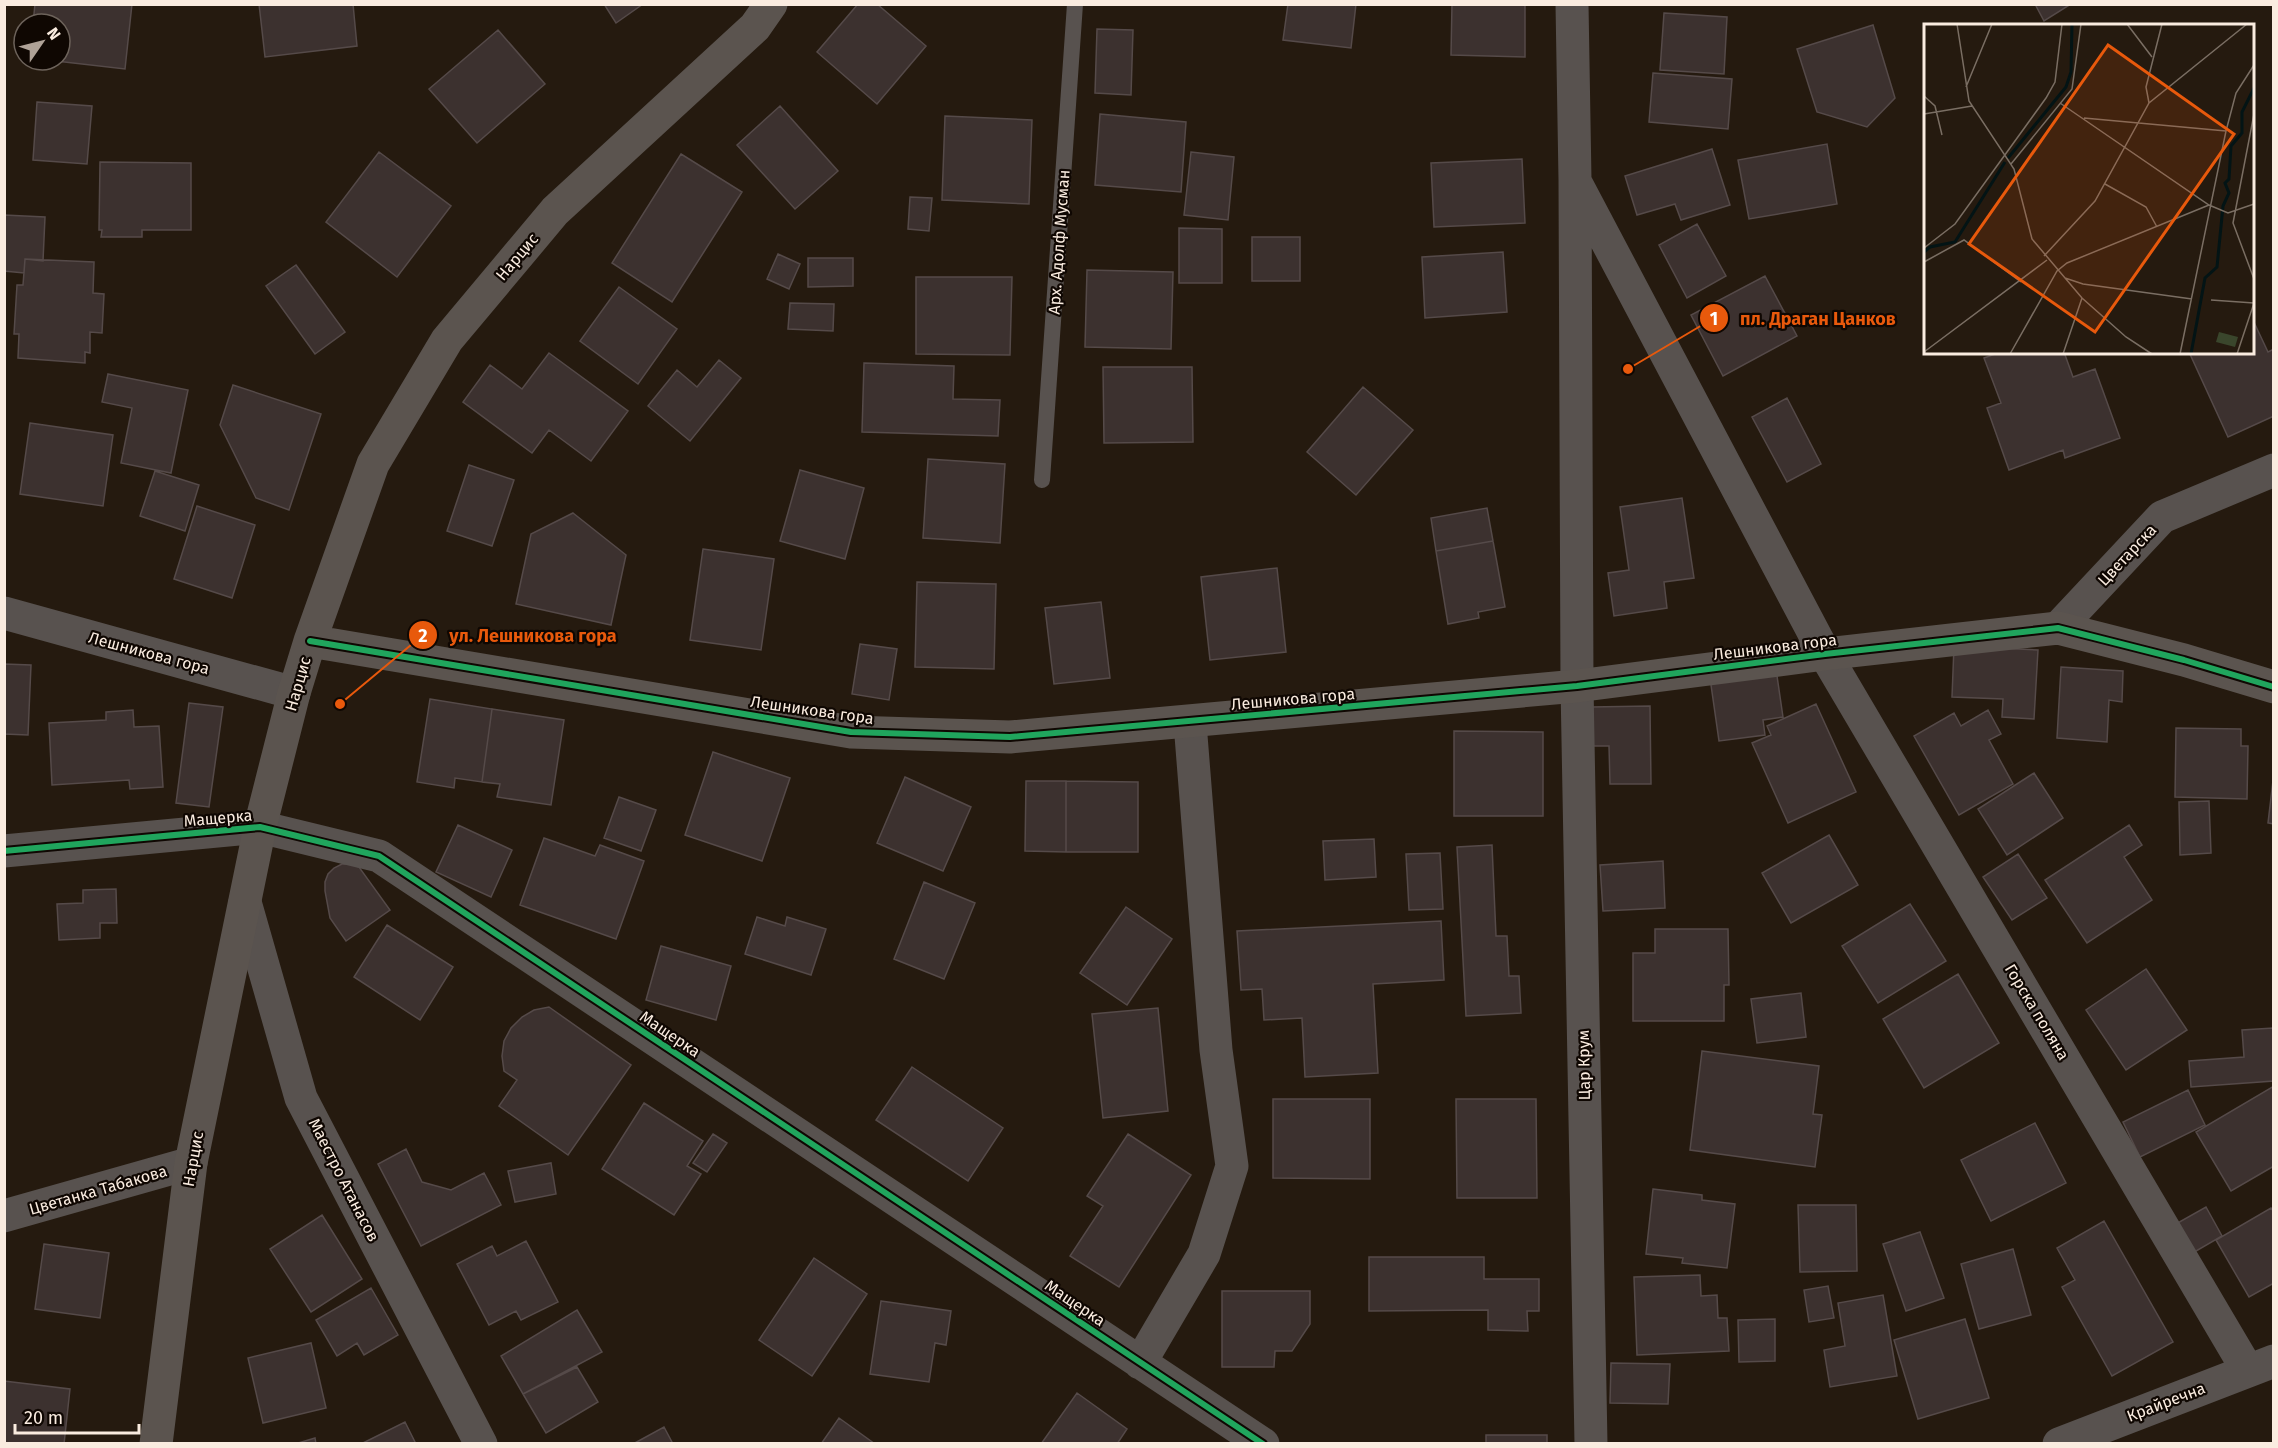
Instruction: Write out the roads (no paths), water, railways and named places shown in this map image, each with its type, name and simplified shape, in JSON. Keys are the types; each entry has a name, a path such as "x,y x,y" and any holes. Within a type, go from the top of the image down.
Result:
{"street":[{"name":"Нарцис","path":"156,1443 191,1163 260,827 294,693 310,641 373,464 447,340 555,211 755,27 771,4"},
{"name":"Цар Крум","path":"1572,4 1577,686 1591,1443"},
{"name":"Горска поляна","path":"1575,180 1825,654 2261,1366"},
{"name":"Цветарска","path":"2058,628 2162,516 2274,470"},
{"name":"Лешникова гора","path":"4,613 294,693"},
{"name":"Лешникова гора","path":"310,641 851,732 1010,737 1190,723 1577,686 1825,654 2058,628 2184,660 2274,687"},
{"path":"1140,1363 1204,1254 1232,1166 1216,1050 1190,723"},
{"name":"Мащерка","path":"4,851 260,827 379,856 1263,1443"},
{"name":"Маестро Атанасов","path":"245,902 302,1098 481,1443"},
{"name":"Цветанка Табакова","path":"4,1216 191,1163"},
{"name":"Крайречна","path":"2058,1443 2261,1366"}],"lane":[{"name":"Арх. Адолф Мусман","path":"1042,480 1075,4"}],"place":[{"name":"пл. Драган Цанков","path":"1628,369"},
{"name":"ул. Лешникова гора","path":"340,704"}]}
